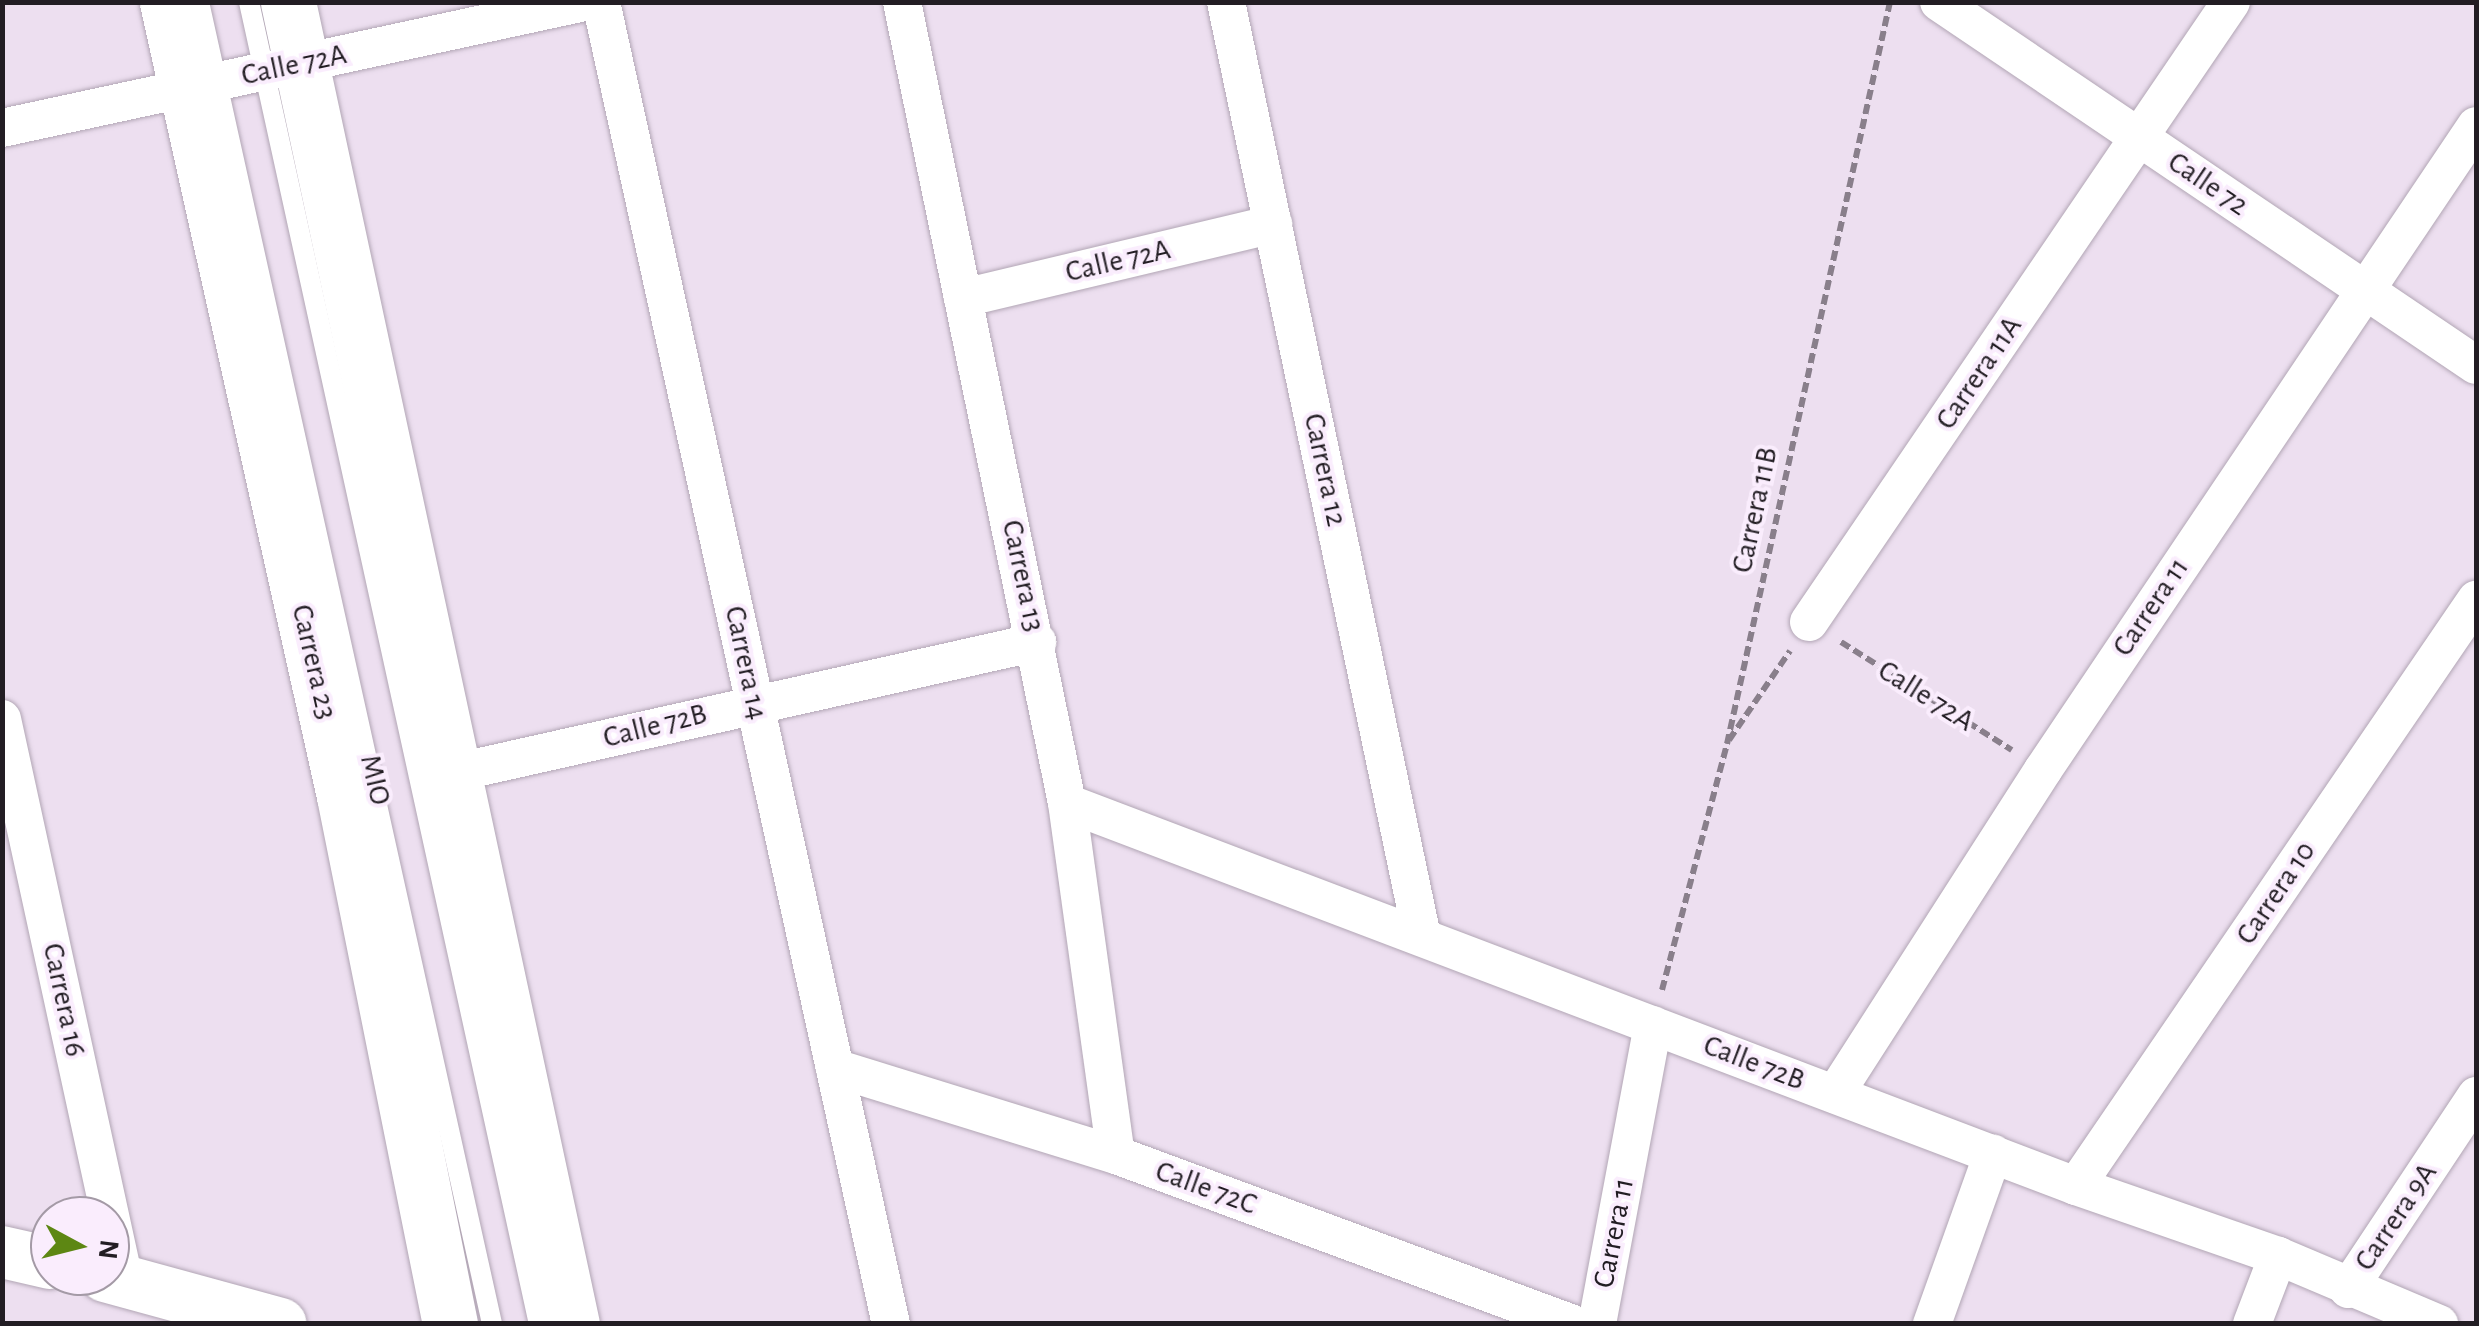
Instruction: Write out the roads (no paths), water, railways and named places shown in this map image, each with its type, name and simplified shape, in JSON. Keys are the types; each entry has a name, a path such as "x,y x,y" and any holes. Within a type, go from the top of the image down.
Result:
{"main road":[{"name":"Carrera 23","path":"166,2 201,86 450,1324"},
{"path":"288,2 283,68 449,774 572,1324"},
{"path":"2,1252 30,1258"},
{"path":"130,1282 281,1324"}],"street":[{"name":"Calle 72A","path":"2,128 584,2"},
{"name":"Carrera 14","path":"601,2 891,1324"},
{"name":"Carrera 13","path":"902,2 1068,804 1116,1155"},
{"name":"Carrera 12","path":"1226,2 1422,938"},
{"name":"Calle 72","path":"1939,2 2476,365"},
{"name":"Carrera 11A","path":"1810,622 2232,2"},
{"name":"Carrera 11","path":"1835,1094 2042,770 2476,126"},
{"name":"Calle 72A","path":"963,298 1274,224"},
{"name":"Carrera 10","path":"2076,1186 2476,600"},
{"name":"Calle 72B","path":"449,774 755,701 1037,642"},
{"name":"Carrera 16","path":"2,720 98,1196"},
{"name":"Calle 72B","path":"1068,804 2076,1186 2278,1256 2348,1289 2440,1324"},
{"name":"Carrera 11","path":"1597,1324 1653,1025"},
{"name":"Calle 72C","path":"835,1068 1116,1155 1572,1324"},
{"name":"Carrera 9A","path":"2348,1289 2476,1096"},
{"path":"1932,1324 1993,1154"},
{"path":"2252,1324 2278,1256"}],"lane":[{"name":"MIO","path":"199,2 201,86 492,1324"},
{"name":"MIO","path":"249,2 283,68 539,1324"}]}
